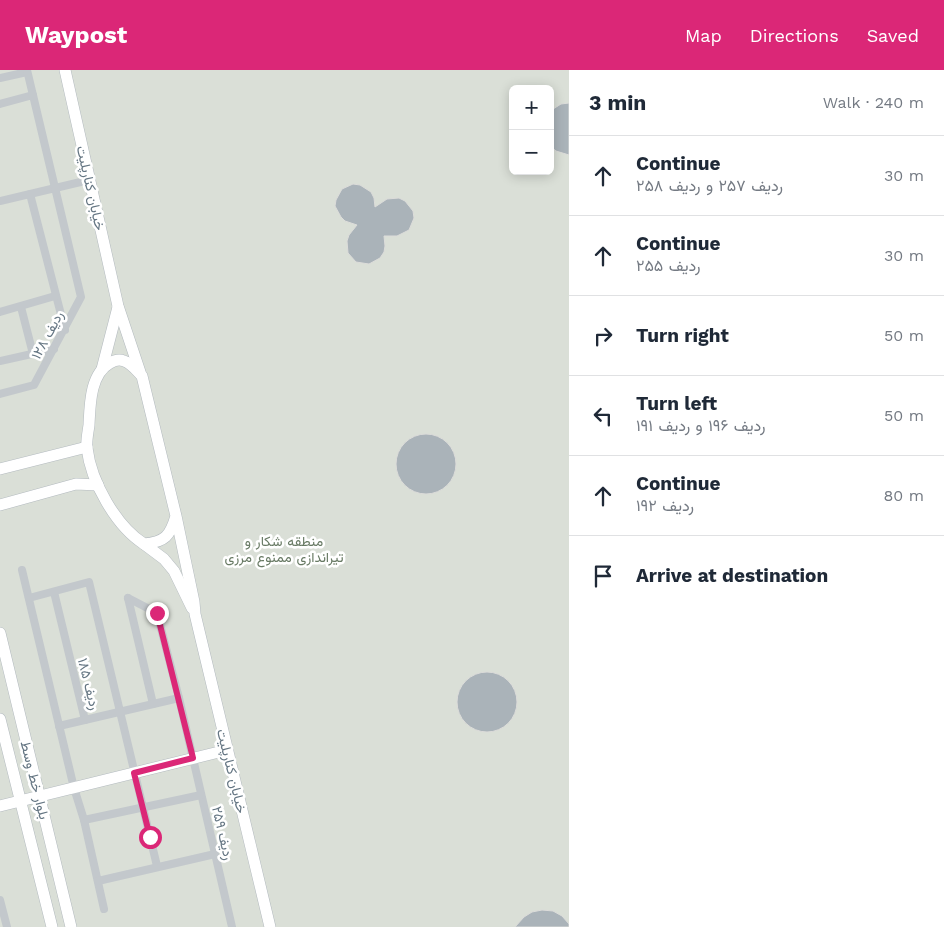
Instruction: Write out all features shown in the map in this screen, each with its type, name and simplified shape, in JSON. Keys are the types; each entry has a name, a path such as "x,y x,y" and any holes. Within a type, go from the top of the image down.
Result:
{"main road":[{"name":"خیابان کنارپلیت","path":"65,70 88,180 118,306 142,376 176,516 195,614 270,927"},
{"name":"خیابان کنارپلیت","path":"118,306 102,369 94,385 90,406 87,447 98,485 119,520 131,535 164,559 174,571 195,614"},
{"path":"102,369 117,360 125,361 142,376"},
{"path":"0,469 87,447"},
{"path":"0,505 76,484 98,485"},
{"path":"144,544 156,543 168,534 172,530 176,516"},
{"name":"بلوار خط وسط","path":"0,633 71,927"},
{"name":"بلوار خط وسط","path":"0,719 52,927"},
{"path":"0,806 227,750"}],"street":[{"path":"0,78 27,71 55,188"},
{"path":"0,104 33,95"},
{"path":"0,201 88,180"},
{"name":"ردیف ۱۲۸","path":"0,394 34,385 82,297 55,188"},
{"path":"30,194 65,330"},
{"path":"0,312 55,296"},
{"path":"21,307 33,354"},
{"path":"0,361 54,349"},
{"path":"22,570 104,909"},
{"path":"29,598 89,582 157,866"},
{"name":"ردیف ۱۸۵","path":"54,592 85,720"},
{"name":"ردیف ۲۵۹","path":"153,704 128,598 157,613 179,698 232,927"},
{"path":"59,726 179,698"},
{"path":"84,820 201,795"},
{"path":"98,881 215,854"},
{"path":"0,900 7,927"}],"green space":[{"name":"منطقه شکار و تیراندازی ممنوع مرزی","path":"0,70 569,70 569,927 0,927"}],"building":[{"path":"569,103 569,155 554,149 554,108 561,104"},
{"path":"353,184 360,185 371,192 375,207 387,199 399,198 405,201 413,211 414,218 409,230 397,236 384,236 384,252 380,258 369,264 356,262 348,253 347,241 357,225 345,221 335,206 342,189"},
{"path":"420,434 432,434 448,442 454,452 456,464 454,476 448,486 432,494 420,494 404,486 396,470 396,458 404,442"},
{"path":"481,672 493,672 509,680 515,690 517,702 515,714 509,724 493,732 481,732 465,724 457,708 457,696 465,680"},
{"path":"542,910 553,911 562,916 569,924 569,927 515,927 524,917 532,912"}],"route":[{"path":"150,837 134,773 193,758 157,613"}]}
